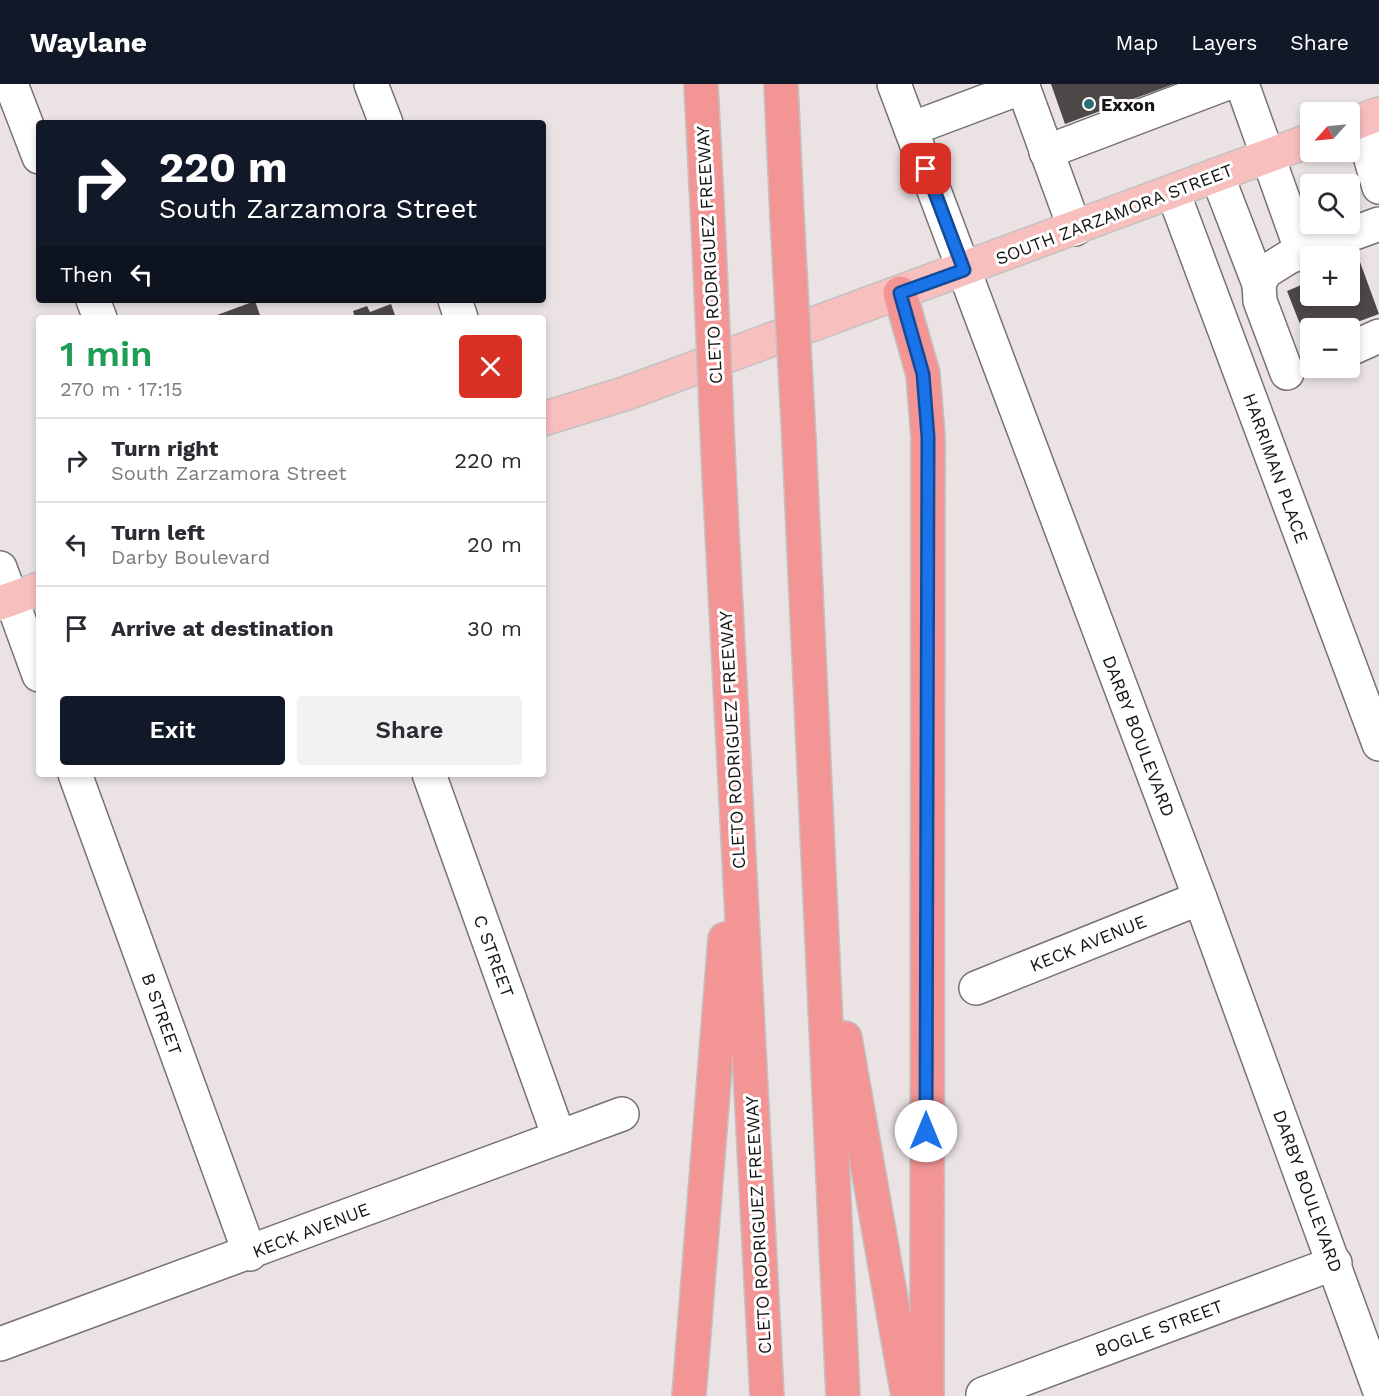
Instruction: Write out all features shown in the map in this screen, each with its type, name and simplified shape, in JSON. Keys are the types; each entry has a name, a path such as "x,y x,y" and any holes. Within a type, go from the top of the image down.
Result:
{"highway":[{"name":"CLETO RODRIGUEZ FREEWAY","path":"701,84 735,820 767,1396"},
{"path":"781,84 843,1396"},
{"path":"900,293 923,374 928,437 927,1396"},
{"path":"689,1396 735,820"},
{"path":"821,910 908,1396"}],"main road":[{"name":"SOUTH ZARZAMORA STREET","path":"546,418 627,393 1300,144"}],"street":[{"path":"11,84 36,149"},
{"path":"371,84 385,120"},
{"name":"DARBY BOULEVARD","path":"894,84 1200,898 1335,1263 1379,1389"},
{"path":"1046,152 1225,84"},
{"path":"1242,84 1300,246"},
{"path":"911,129 976,94 1022,86 1075,229"},
{"path":"1363,120 1379,188"},
{"path":"1217,175 1262,299 1299,369 1246,388"},
{"name":"HARRIMAN PLACE","path":"1173,192 1379,744"},
{"path":"1318,246 1379,224"},
{"path":"1225,330 1262,299 1265,272 1276,263 1300,253"},
{"path":"1360,345 1379,336"},
{"path":"0,568 17,597 36,664"},
{"name":"B STREET","path":"76,777 250,1254"},
{"name":"C STREET","path":"430,777 559,1137"},
{"name":"KECK AVENUE","path":"976,988 1200,898"},
{"name":"KECK AVENUE","path":"0,1344 250,1254 621,1114"},
{"name":"BOGLE STREET","path":"983,1394 1335,1263"}],"building":[{"name":"Exxon","path":"1051,84 1174,84 1065,124"},
{"path":"1360,262 1379,314 1360,321 1360,318 1300,318 1300,324 1287,291 1300,286 1300,306 1360,306"},
{"path":"250,303 256,303 260,315 217,315"},
{"path":"391,304 395,315 354,315 353,311 367,306 370,312"}],"place":[{"name":"Exxon","path":"1089,104"}],"route":[{"path":"926,169 964,270 900,293 923,374 928,437 926,1131"}]}
